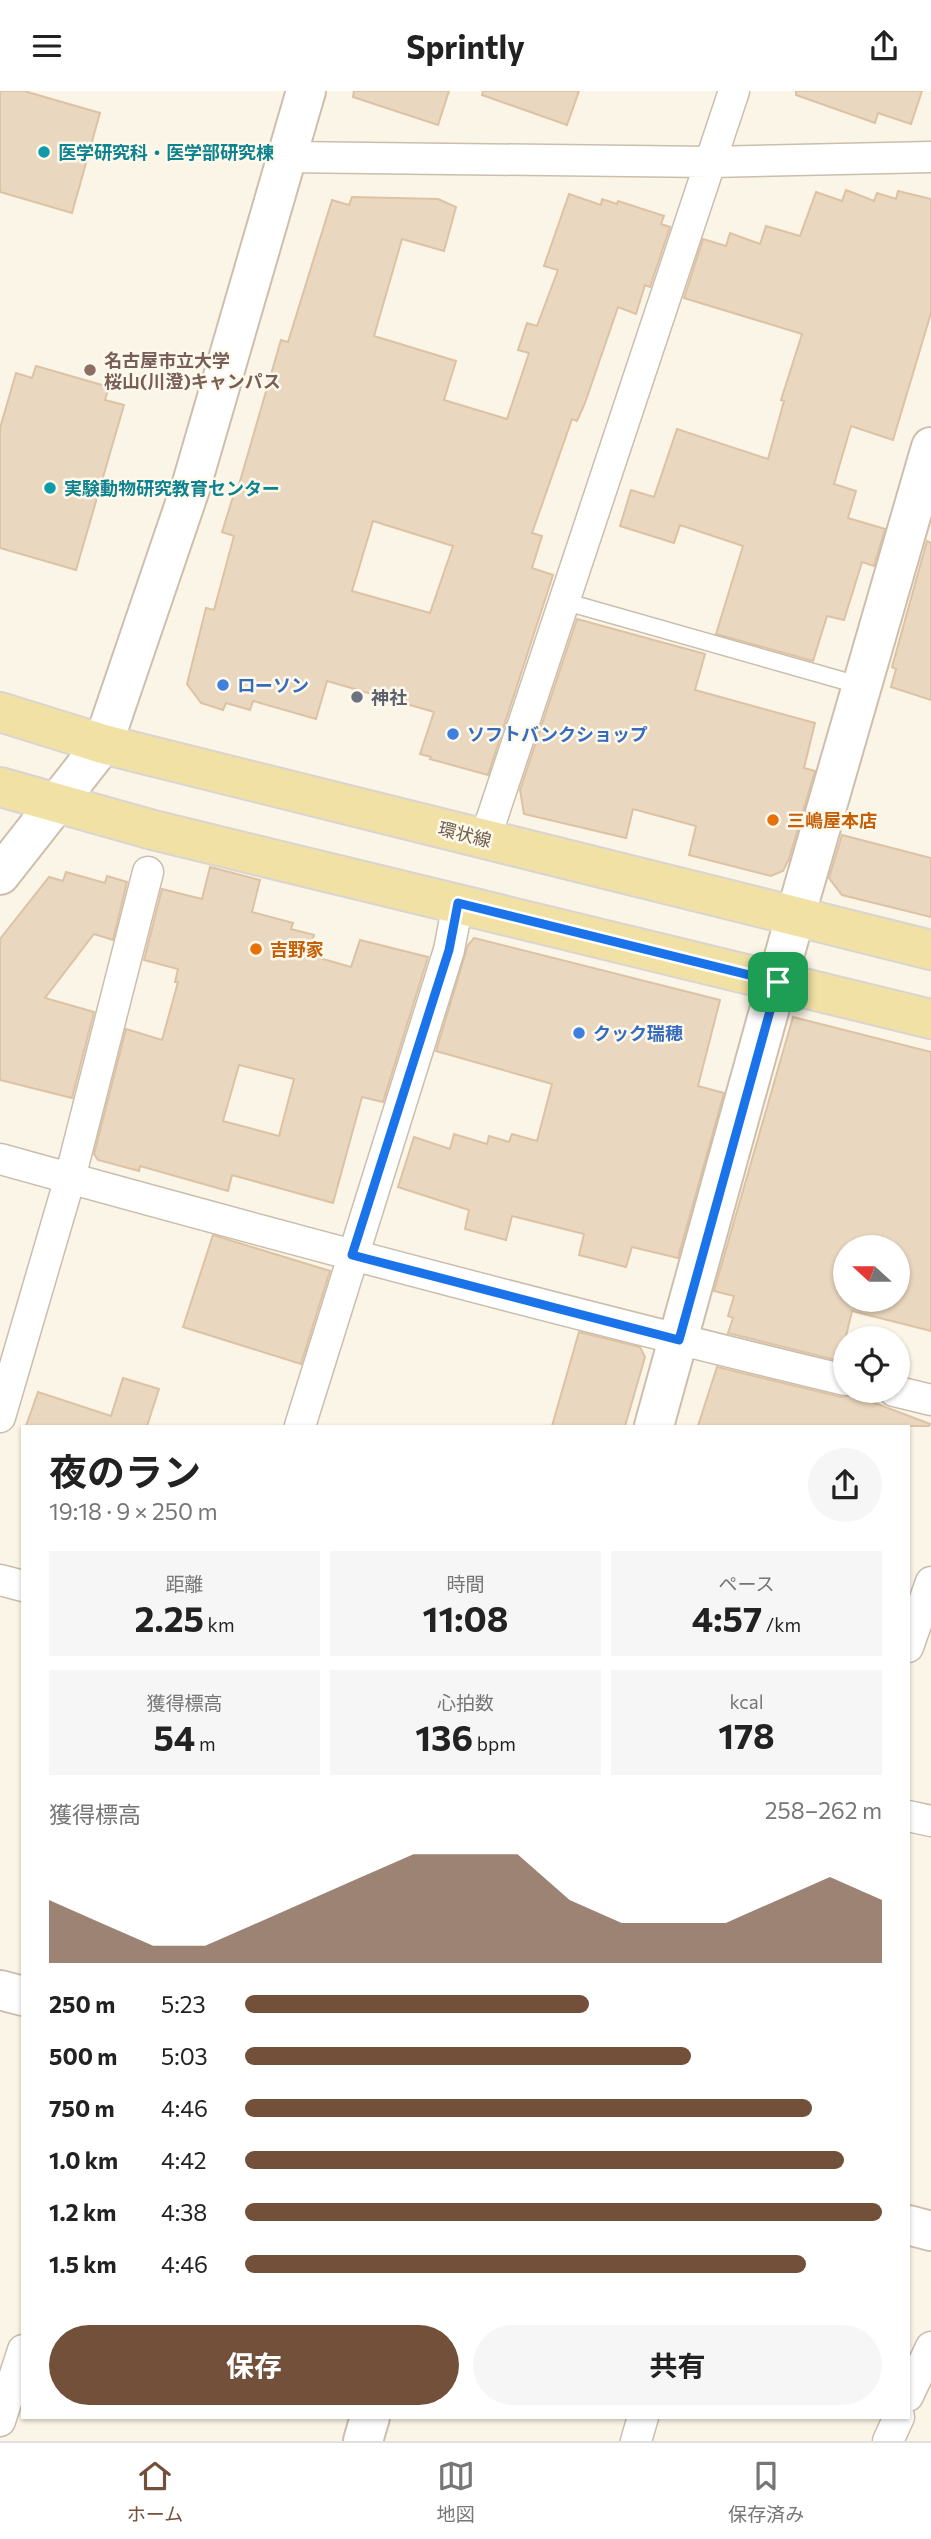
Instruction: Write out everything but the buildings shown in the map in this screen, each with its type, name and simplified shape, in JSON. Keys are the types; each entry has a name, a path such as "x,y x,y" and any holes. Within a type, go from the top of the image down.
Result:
{"main road":[{"name":"環状線","path":"0,712 103,744 931,950"},
{"path":"0,787 56,804 931,1019"}],"street":[{"path":"0,875 103,744 192,483 306,91"},
{"path":"485,839 734,91"},
{"path":"286,157 710,162 931,157"},
{"path":"653,1425 795,917 931,447"},
{"path":"0,1417 70,1178 148,872"},
{"path":"300,1425 449,950 458,903"},
{"path":"0,1159 352,1255 833,1377"},
{"path":"910,1395 931,1400"},
{"path":"0,1580 21,1585"},
{"path":"910,1641 931,1582"},
{"path":"910,1817 931,1821"},
{"path":"0,1990 21,1995"},
{"path":"910,2226 931,2231"},
{"path":"910,2392 931,2347"},
{"path":"0,2421 21,2356"},
{"path":"363,2441 369,2419"},
{"path":"636,2441 642,2419"},
{"path":"888,2441 898,2419"}],"lane":[{"path":"564,601 862,687"}],"place":[{"name":"医学研究科・医学部研究棟","path":"44,152"},
{"name":"名古屋市立大学 桜山(川澄)キャンパス","path":"90,370"},
{"name":"実験動物研究教育センター","path":"50,488"},
{"name":"ローソン","path":"223,685"},
{"name":"神社","path":"357,697"},
{"name":"ソフトバンクショップ","path":"453,734"},
{"name":"三嶋屋本店","path":"773,820"},
{"name":"吉野家","path":"256,949"},
{"name":"クック瑞穂","path":"579,1033"}],"route":[{"path":"458,903 778,982 679,1340 352,1255 449,950 458,903"}]}
